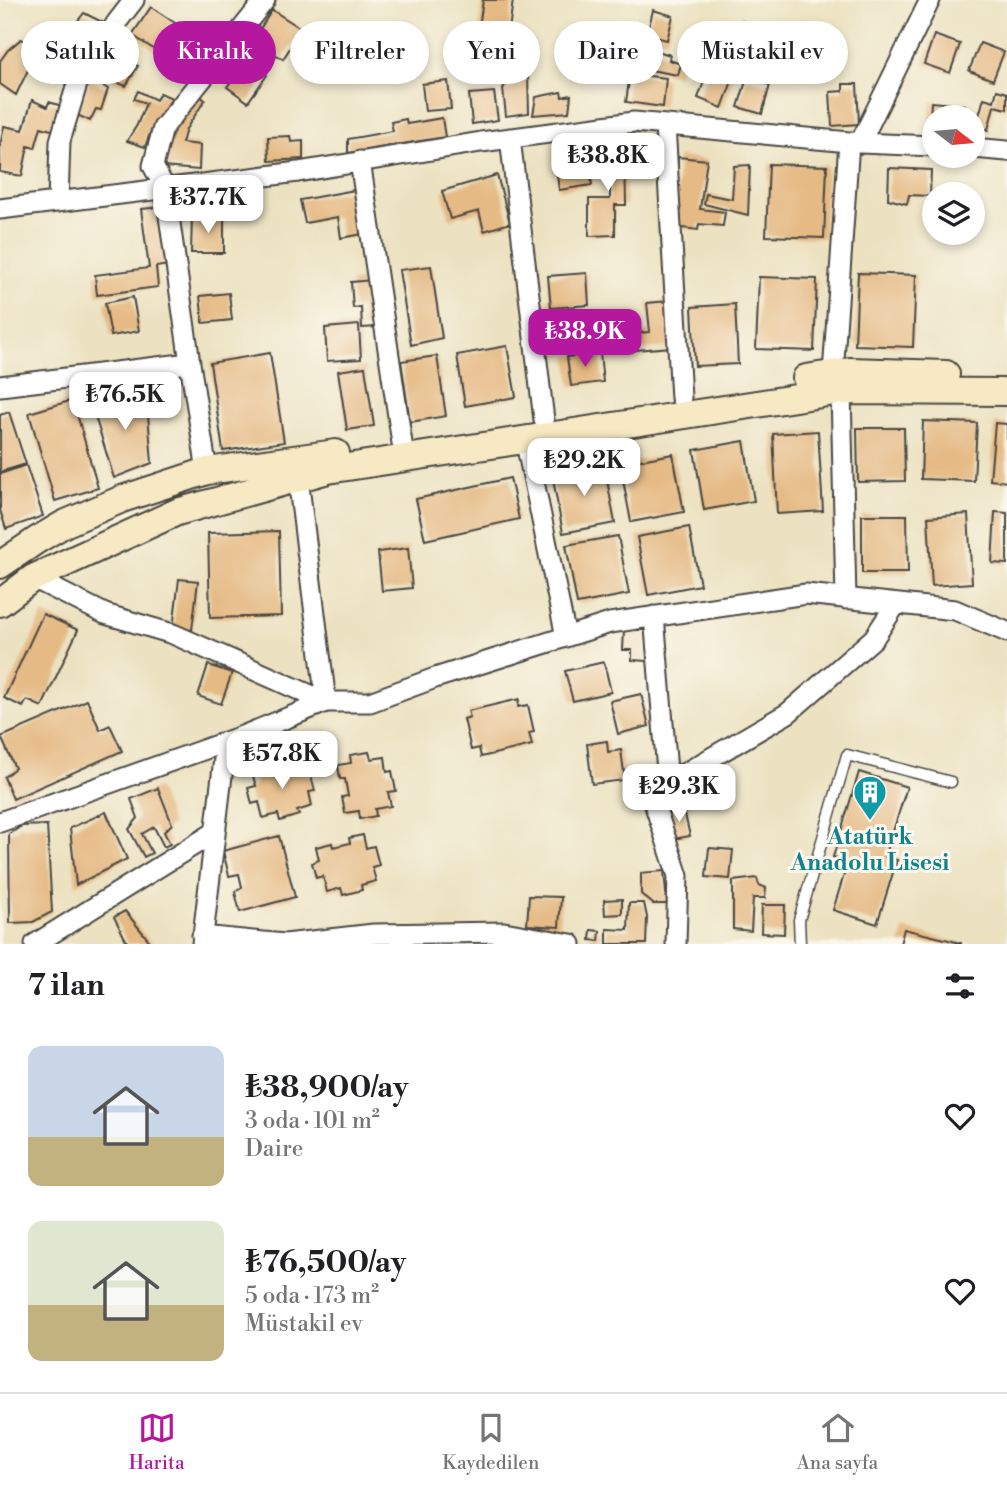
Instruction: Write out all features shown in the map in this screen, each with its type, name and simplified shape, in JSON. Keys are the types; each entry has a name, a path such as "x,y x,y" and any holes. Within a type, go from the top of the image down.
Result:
{"main road":[{"path":"0,603 33,578 177,512 328,470 837,382 850,371 1007,375"},
{"path":"1,560 88,513 207,471 681,398 837,382 1007,392"}],"street":[{"path":"58,201 60,141 77,84 134,0"},
{"path":"207,471 164,188 153,166 163,128 265,0"},
{"path":"846,598 837,382 855,142 930,0"},
{"path":"0,209 298,172 510,138 634,122 922,145"},
{"path":"665,125 681,398"},
{"path":"510,138 544,420"},
{"path":"985,149 1007,151"},
{"path":"360,161 402,443"},
{"path":"0,386 190,363"},
{"path":"525,438 566,636"},
{"path":"298,478 326,702"},
{"path":"33,578 105,614 173,634 326,702"},
{"path":"0,822 226,742 326,702 370,702 435,678 610,622 806,594 955,610 1007,632"},
{"path":"676,944 678,876 655,806 668,783 788,713 874,638 896,604"},
{"path":"654,616 668,783"},
{"path":"226,742 202,940 285,944 374,934 503,938 571,944"},
{"path":"35,944 215,831"}],"lane":[{"path":"800,944 799,919 847,755 951,782"}],"building":[{"path":"483,0 513,0 510,21 480,21"},
{"path":"151,7 172,21 153,21 153,49 139,40 139,25"},
{"path":"272,10 290,21 290,48 283,59 276,55 276,21 265,21"},
{"path":"653,10 673,16 667,40 663,39 663,21 650,21"},
{"path":"84,13 100,21 78,21"},
{"path":"934,35 960,44 950,73 924,64"},
{"path":"21,39 21,84 16,95 0,84 0,61"},
{"path":"980,43 1004,52 993,80 969,71"},
{"path":"663,53 670,55 669,60 677,63 677,75 663,72"},
{"path":"663,78 666,78 663,107 626,102 629,84 663,84"},
{"path":"443,82 443,84 448,84 451,109 425,111 422,84"},
{"path":"88,84 99,84 108,89 101,110 96,109 90,121 75,114"},
{"path":"229,84 261,84 248,102 227,87"},
{"path":"505,84 528,84 529,113 506,116 503,89"},
{"path":"703,84 731,84 722,108 698,98"},
{"path":"745,84 770,85 762,114 738,107"},
{"path":"843,84 857,84 859,124 832,126 830,92 843,91"},
{"path":"997,90 1007,93 1007,109 994,106 988,130 985,129 985,105 982,105 984,98 994,101"},
{"path":"138,91 156,100 160,93 172,98 151,131 145,147 127,141 146,103 134,99"},
{"path":"494,92 498,120 472,124 469,94"},
{"path":"561,92 562,97 571,95 569,112 533,115 536,97"},
{"path":"198,94 205,100 186,129 182,143 200,145 199,170 162,167 166,145 176,123"},
{"path":"32,100 47,107 49,102 65,107 55,131 41,127 35,148 28,146 22,176 0,172 0,146 4,126 23,130"},
{"path":"931,102 965,105 931,105"},
{"path":"442,118 445,137 348,153 348,139 393,131 391,122 406,119 407,124"},
{"path":"290,136 291,142 303,141 303,159 269,161 268,137"},
{"path":"593,153 625,153 626,205 615,205 615,235 589,236 589,199 610,199 610,176 594,176"},
{"path":"588,155 592,185 559,190 555,159"},
{"path":"678,157 707,160 700,209 725,212 723,226 699,224 698,230 674,227"},
{"path":"769,164 827,166 824,238 766,236"},
{"path":"750,165 748,215 704,204 706,194 732,199 734,166"},
{"path":"889,168 931,170 931,182 922,182 922,196 909,195 907,204 888,199"},
{"path":"497,175 510,223 484,231 479,211 450,219 442,191"},
{"path":"355,190 363,234 341,238 338,217 305,223 300,200"},
{"path":"162,207 169,265 156,267 158,287 97,295 95,275 149,268 141,209"},
{"path":"192,216 224,217 224,253 191,253"},
{"path":"431,266 442,338 411,345 399,270"},
{"path":"587,273 589,305 551,308 548,276"},
{"path":"858,273 916,275 913,347 855,345"},
{"path":"759,277 817,279 814,351 756,349"},
{"path":"373,280 377,327 362,328 361,307 353,308 351,282"},
{"path":"229,293 232,320 203,323 200,296"},
{"path":"133,297 139,331 111,336 105,303"},
{"path":"669,301 672,347 623,351 621,334 650,332 647,303"},
{"path":"735,304 738,364 695,366 692,307"},
{"path":"359,325 361,359 327,361 325,328"},
{"path":"507,346 516,397 465,406 457,355"},
{"path":"270,353 284,442 223,451 210,363"},
{"path":"600,353 603,382 571,386 567,357"},
{"path":"437,356 446,416 410,422 401,361"},
{"path":"365,367 374,426 347,430 338,371"},
{"path":"146,390 152,463 114,478 91,403"},
{"path":"73,400 98,488 55,501 29,413"},
{"path":"9,412 26,464 0,472 0,415"},
{"path":"923,421 977,423 974,481 921,479"},
{"path":"995,423 1007,424 1007,482 990,480"},
{"path":"857,428 904,428 905,481 858,482"},
{"path":"818,431 823,511 777,514 773,434"},
{"path":"744,441 754,501 704,510 694,450"},
{"path":"673,454 684,512 631,522 620,464"},
{"path":"604,464 615,523 563,533 552,474"},
{"path":"26,465 43,516 6,529 0,510 0,474"},
{"path":"510,478 519,519 425,540 416,499"},
{"path":"995,512 1007,513 1007,564 992,563"},
{"path":"968,514 972,583 932,586 928,517"},
{"path":"862,515 907,515 908,573 862,573"},
{"path":"689,527 700,585 648,595 637,537"},
{"path":"279,531 281,616 210,618 208,533"},
{"path":"618,536 629,594 577,604 566,545"},
{"path":"408,548 412,588 382,591 378,552"},
{"path":"179,579 198,581 192,630 173,628"},
{"path":"43,614 78,630 42,707 27,700 23,707 4,698"},
{"path":"624,630 647,630 647,661 632,660 632,650 623,650"},
{"path":"604,662 611,692 573,701 565,671"},
{"path":"208,665 232,673 221,704 198,696"},
{"path":"641,694 649,726 618,734 610,701"},
{"path":"519,699 518,707 528,705 534,732 529,733 532,745 481,757 479,748 471,750 464,719 470,717 468,711"},
{"path":"87,700 100,730 110,725 122,751 13,799 4,777 15,768 1,737"},
{"path":"607,741 608,752 621,750 625,780 592,784 587,744"},
{"path":"369,752 371,759 385,757 387,772 392,771 396,791 388,792 391,806 375,809 376,816 360,819 359,811 345,813 342,797 348,796 345,779 340,779 338,765 351,763 350,755"},
{"path":"299,760 303,774 310,772 315,791 309,792 312,806 297,811 299,815 280,821 278,814 263,818 259,802 252,804 248,788 256,786 252,773 268,768 269,773 286,769 285,764"},
{"name":"Atatürk Anadolu Lisesi","path":"859,772 907,787 885,857 897,860 877,924 833,910 848,862 833,857"},
{"path":"158,788 172,824 164,832 170,844 164,847 154,827 142,834 152,853 144,857 129,829 138,818 131,799"},
{"path":"683,806 690,836 673,839 669,812"},
{"path":"106,812 127,859 76,885 70,828"},
{"path":"47,825 52,912 33,922 10,923 9,834 22,826"},
{"path":"363,835 366,848 374,846 379,865 372,867 376,881 361,885 362,890 343,895 341,888 327,892 323,876 316,878 312,863 319,860 316,847 332,843 333,847 350,843 349,838"},
{"path":"279,836 295,897 240,912 235,892 242,887 239,874 229,876 223,851"},
{"path":"709,848 733,850 730,879 706,877"},
{"path":"664,871 667,904 653,904 641,894 641,873"},
{"path":"757,878 759,885 766,888 765,898 753,898 751,931 733,929 733,881"},
{"path":"529,896 561,897 559,927 527,925"},
{"path":"622,899 622,914 605,915 604,900"},
{"path":"629,903 644,903 647,917 646,944 607,944 607,929 628,930"},
{"path":"762,905 785,905 784,934 761,933"},
{"path":"125,911 152,944 128,944 114,917"},
{"path":"904,929 961,943 961,944 900,944"},
{"path":"591,930 600,931 599,941 590,940"}],"place":[{"name":"Atatürk Anadolu Lisesi","path":"870,822"}]}
